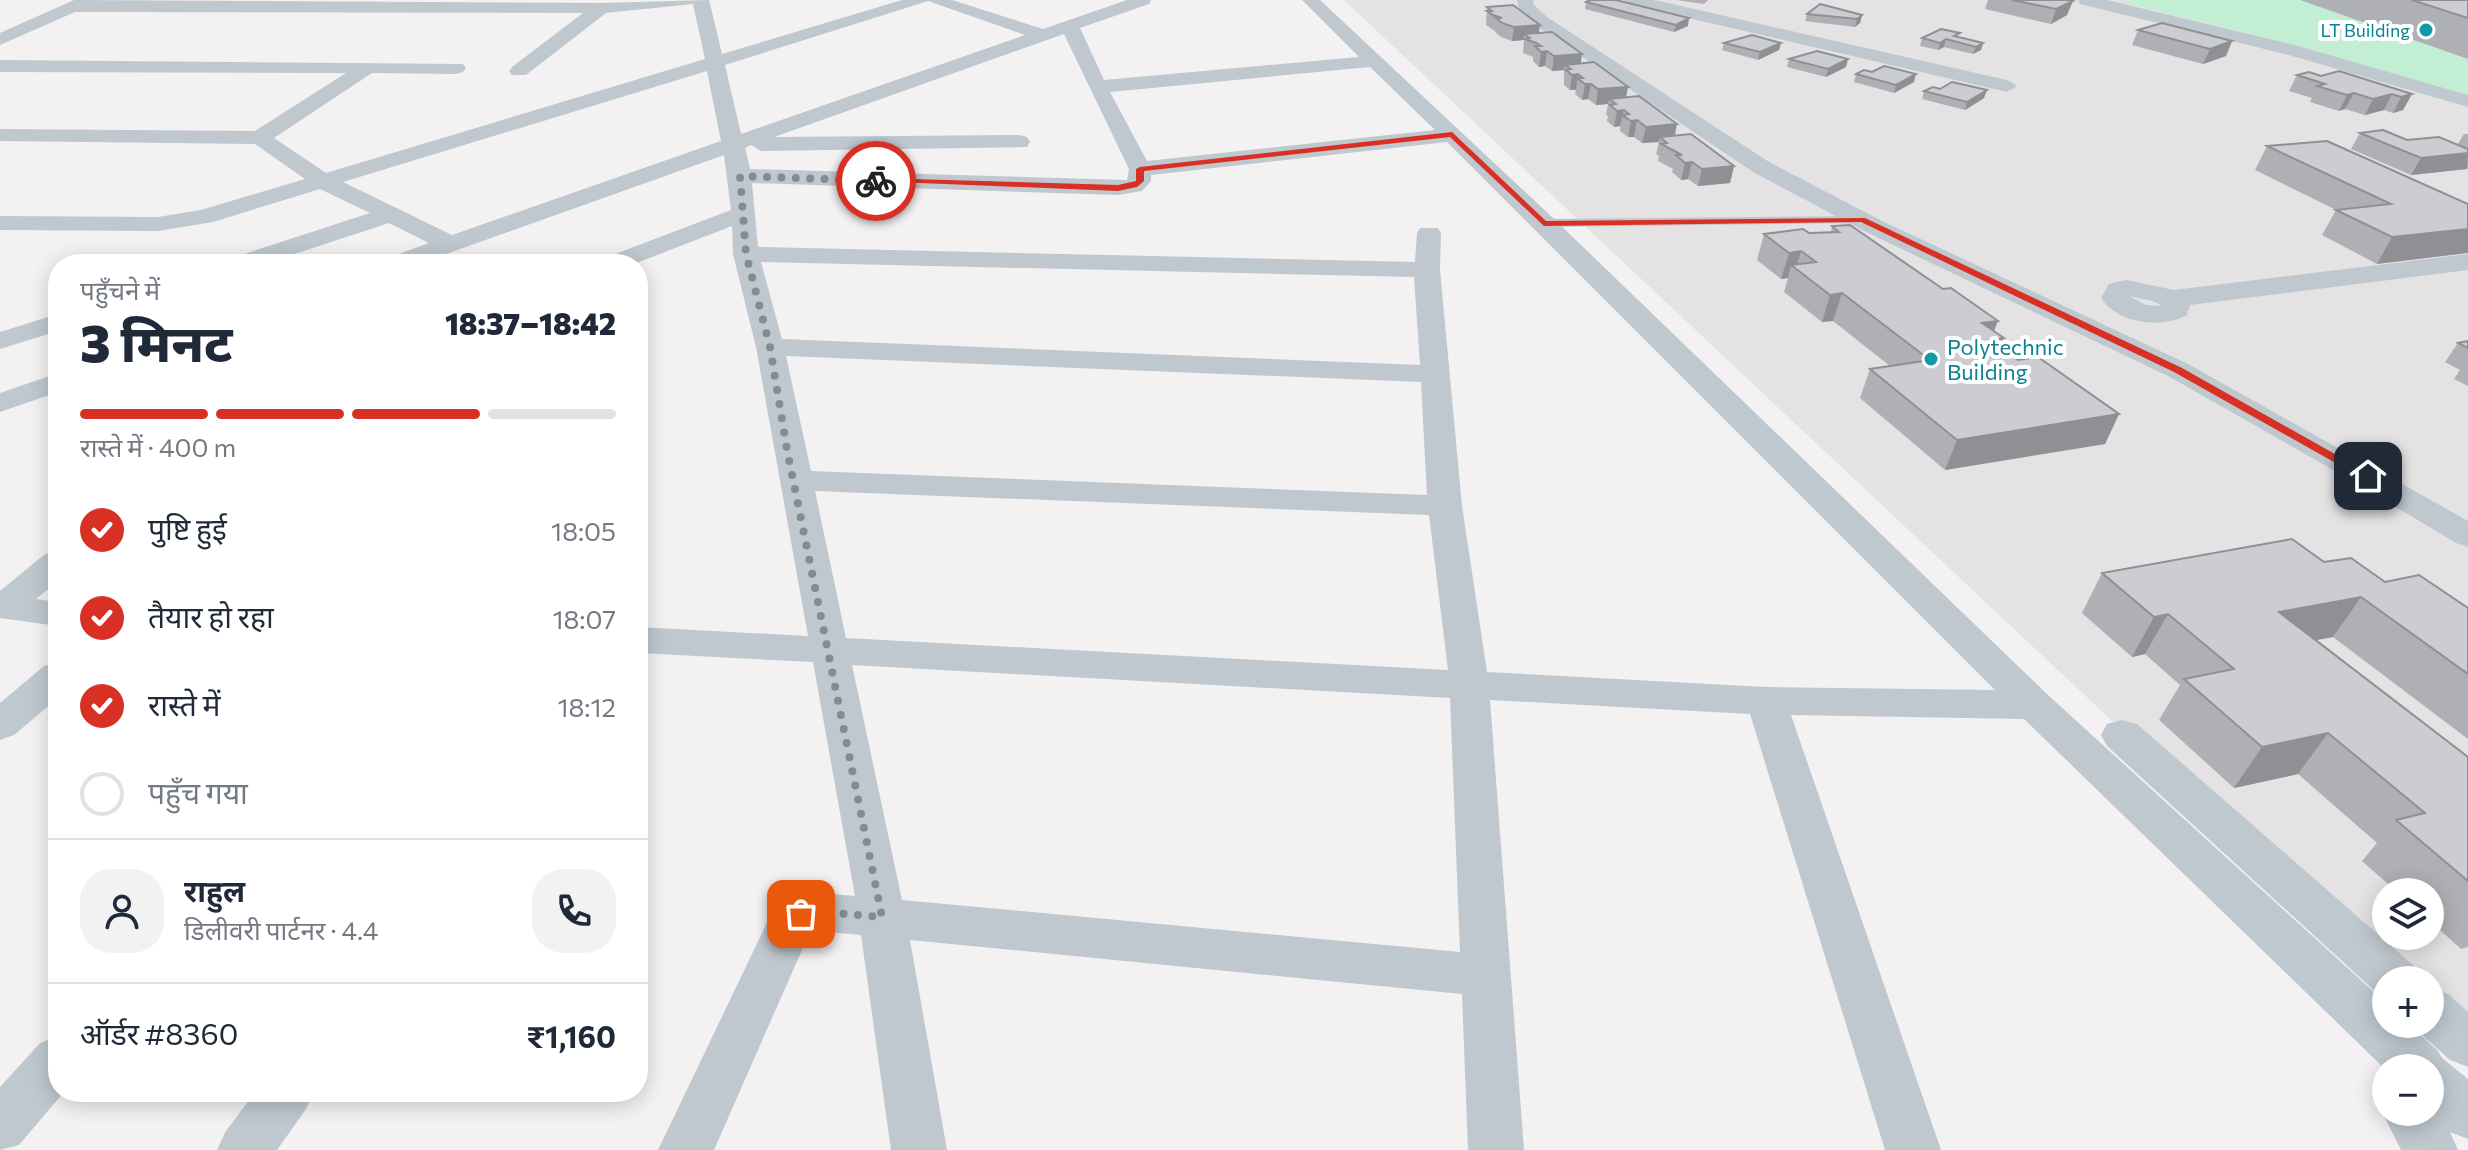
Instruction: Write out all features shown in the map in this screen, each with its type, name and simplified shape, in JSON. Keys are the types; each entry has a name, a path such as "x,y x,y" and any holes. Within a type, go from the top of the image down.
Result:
{"street":[{"path":"14,14 73,7 601,8 688,0"},
{"path":"701,0 736,160 746,254 770,347 882,917 919,1150"},
{"path":"0,223 179,222 324,182 920,0"},
{"path":"935,0 1042,35"},
{"path":"422,254 736,160 1042,35 1143,0"},
{"path":"1310,0 1544,223 2034,705 2405,1054"},
{"path":"1525,0 1525,6 1541,21 1761,167 1862,220 2178,370 2468,536"},
{"path":"1632,0 2007,86"},
{"path":"2086,0 2291,50 2468,101"},
{"path":"0,40 73,7"},
{"path":"519,71 601,8"},
{"path":"1738,24 1752,8"},
{"path":"736,160 1118,188 1134,186 1140,181 1140,169 1097,87 1070,26"},
{"path":"1097,87 1376,61"},
{"path":"0,66 456,68"},
{"path":"260,138 367,68"},
{"path":"0,135 260,138 324,182 451,244"},
{"path":"1140,169 1452,135"},
{"path":"736,160 1019,142"},
{"path":"632,254 741,214"},
{"path":"269,254 389,215"},
{"path":"746,254 1428,251 1445,506 1469,684 1496,1150"},
{"path":"2060,313 2120,304 2141,312 2164,315 2177,309 2170,299 2468,262"},
{"path":"0,341 48,325"},
{"path":"770,347 1436,374"},
{"path":"0,403 48,386"},
{"path":"794,480 1445,506"},
{"path":"3,606 48,570"},
{"path":"3,606 48,613"},
{"path":"648,640 1766,701 2034,705"},
{"path":"0,725 48,684"},
{"path":"1766,701 1913,1150"},
{"path":"2122,735 2380,966"},
{"path":"686,1150 792,920 810,911 1484,975"},
{"path":"2344,995 2377,1054"},
{"path":"2444,1023 2468,1044"},
{"path":"0,1127 48,1072"},
{"path":"2444,1091 2468,1114"},
{"path":"245,1150 280,1102"},
{"path":"2417,1126 2430,1150"}],"lane":[{"path":"1544,223 1862,220"}],"shaded area":[{"path":"1344,0 2468,0 2468,1055 2444,1032 2444,966 2373,966"}],"green space":[{"path":"2302,0 2468,59 2468,95 2267,38 2122,2"}],"building":[{"path":"1616,0 1689,18 1676,25 1586,2"},
{"path":"2012,0 2069,0 2073,1 2056,9"},
{"path":"2412,0 2468,0 2468,18"},
{"path":"1820,4 1862,15 1857,19 1807,14"},
{"path":"1513,5 1540,25 1514,27 1502,23 1496,18 1502,18 1487,11 1492,11 1487,7"},
{"path":"2162,23 2232,41 2210,49 2138,30"},
{"path":"1941,29 1960,33 1954,36 1983,43 1976,47 1946,39 1940,43 1922,38"},
{"path":"1552,32 1582,54 1554,56 1547,51 1541,52 1535,46 1541,46 1525,39 1530,38 1524,34"},
{"path":"1752,35 1781,43 1760,52 1724,43"},
{"path":"1817,51 1848,59 1828,69 1789,59"},
{"path":"1594,62 1628,87 1598,89 1577,78 1583,78 1578,74 1572,75 1566,70 1571,69 1565,65"},
{"path":"1884,66 1916,74 1896,85 1856,74 1864,70 1872,72"},
{"path":"2339,71 2412,94 2401,97 2392,94 2373,99 2354,93 2347,95 2317,86 2325,84 2297,75 2309,72 2321,76"},
{"path":"1952,82 1987,90 1967,102 1924,91 1933,87 1940,89"},
{"path":"1639,96 1677,124 1646,127 1622,115 1629,114 1624,110 1617,111 1610,105 1616,104 1609,99"},
{"path":"2383,130 2407,140 2439,137 2468,149 2468,153 2421,158 2360,133"},
{"path":"1691,134 1734,166 1702,169 1692,162 1685,163 1676,155 1682,155 1661,144 1667,143 1660,137"},
{"path":"2327,141 2468,204 2468,229 2392,237 2336,210 2391,204 2267,146"},
{"path":"1850,225 1943,289 1951,288 1998,321 1982,323 2004,338 1990,340 2018,360 2038,357 2119,414 1957,440 1870,369 1930,360 1842,293 1830,295 1791,265 1816,262 1801,251 1789,253 1764,234 1803,229 1809,233 1839,232 1832,226"},
{"path":"2292,539 2324,562 2351,558 2385,582 2419,575 2468,608 2468,674 2361,597 2279,612 2468,757 2468,881 2396,820 2425,813 2328,733 2262,747 2184,679 2234,669 2168,614 2154,617 2102,573"}],"way so far":[{"path":"801,914 810,911 882,917 781,420 770,347 746,254 740,176 876,181"}],"place":[{"name":"LT Building","path":"2426,30"},
{"name":"Polytechnic Building","path":"1931,359"}],"route":[{"path":"876,181 1118,188 1134,186 1140,181 1140,169 1452,135 1544,223 1862,220 2178,370 2368,476"}]}
